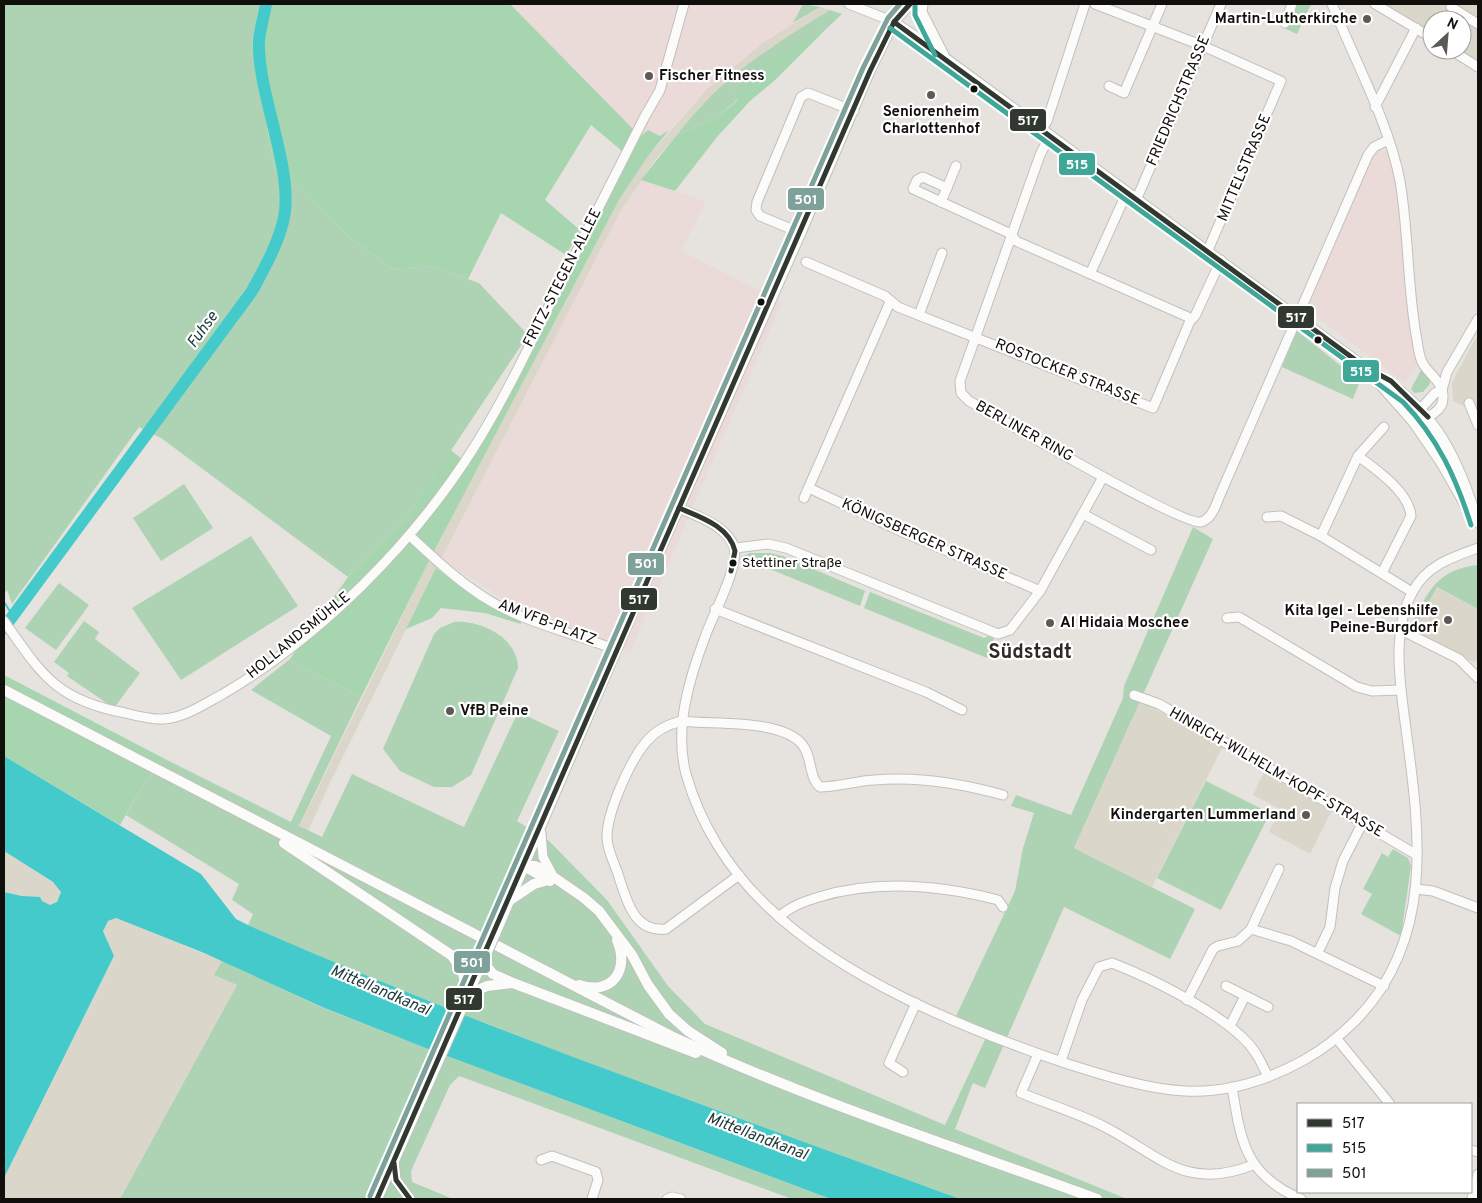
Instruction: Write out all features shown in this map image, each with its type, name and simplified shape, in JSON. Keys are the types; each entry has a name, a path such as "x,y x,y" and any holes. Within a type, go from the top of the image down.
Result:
{"main road":[{"path":"4,690 548,974 671,1036 744,1067 1097,1199"},
{"path":"244,816 451,955 468,962 485,956"},
{"path":"377,1199 524,866 535,866 591,903 632,955 654,995 668,1014 688,1031 744,1067"},
{"path":"509,901 534,884 550,877"},
{"path":"548,974 594,988 612,981 622,963 622,954 611,928"},
{"path":"451,955 463,973 467,995"},
{"path":"485,956 493,974 513,983 682,1049 726,1060"},
{"path":"467,995 494,985 513,983"}],"street":[{"name":"FRITZ-STEGEN-ALLEE","path":"410,536 462,465 500,404 644,118 655,101 684,4"},
{"path":"849,4 894,22 1365,366 1391,381 1428,417 1452,452 1470,493 1478,523"},
{"path":"524,866 616,650 801,233 883,42 894,22 910,4"},
{"path":"923,4 922,12 945,58"},
{"path":"1042,129 1047,121 1085,4"},
{"path":"1095,4 1203,46"},
{"path":"1109,86 1124,93 1162,4"},
{"name":"FRIEDRICHSTRASSE","path":"1136,198 1220,4"},
{"path":"1285,22 1292,4"},
{"path":"1332,4 1388,140 1401,188 1414,317 1421,359 1442,390 1444,398 1440,407 1428,417 1413,422"},
{"path":"1374,4 1422,32"},
{"path":"1451,7 1478,24"},
{"path":"1375,107 1416,28"},
{"name":"MITTELSTRASSE","path":"1203,46 1279,79 1281,84 1208,250"},
{"path":"801,233 760,216 756,210 757,202 801,97 808,92 854,112"},
{"name":"BERLINER RING","path":"1050,136 1040,155 960,381 959,390 962,396 1103,477 1193,522 1200,522 1210,517 1297,315"},
{"path":"1297,315 1368,155 1374,147 1388,140"},
{"path":"941,202 956,166"},
{"path":"947,188 923,177 919,178 913,189 1011,234 1016,240 1188,316 1190,321"},
{"path":"1090,274 1127,192"},
{"path":"919,315 942,253"},
{"name":"ROSTOCKER STRASSE","path":"977,337 1153,408 1190,321 1195,316 1221,260"},
{"path":"806,262 885,296 890,302 919,315 977,337"},
{"path":"804,498 890,302"},
{"path":"1442,390 1447,372 1478,320"},
{"path":"1365,366 1413,422 1441,464 1478,528"},
{"path":"1413,422 1420,408 1435,393 1442,390"},
{"path":"1469,402 1478,425"},
{"path":"1321,536 1358,456 1384,426"},
{"path":"1358,456 1386,477 1410,508 1411,516 1382,573"},
{"path":"735,548 768,544 786,548 998,634 1010,630 1040,591 1103,477"},
{"name":"KÖNIGSBERGER STRASSE","path":"808,488 896,529 1040,591"},
{"path":"679,508 713,524 730,539 735,548 731,571 699,654 682,721 682,752 695,801 717,844 739,875 778,917 820,949 916,1003 984,1034 1038,1054 1116,1078 1182,1091 1209,1091 1232,1087 1268,1077 1301,1062 1336,1039 1364,1011 1384,986 1405,943 1416,889 1415,818 1400,690 1400,630 1402,617 1412,592 1424,575 1436,565 1478,548"},
{"path":"1083,514 1151,550"},
{"path":"1267,517 1281,516 1321,536 1412,592"},
{"name":"HOLLANDSMÜHLE","path":"4,621 44,677 80,701 141,716 161,719 176,717 191,712 269,664 341,604 410,536"},
{"name":"AM VFB-PLATZ","path":"410,536 442,566 490,601 521,615 616,650"},
{"path":"715,609 926,692 962,710"},
{"path":"1227,618 1239,617 1357,687 1372,691 1400,690"},
{"path":"1400,630 1459,659 1478,678"},
{"name":"HINRICH-WILHELM-KOPF-STRASSE","path":"1134,695 1158,704 1417,856"},
{"path":"739,875 666,929 652,929 645,926 636,917 627,902 608,844 610,820 627,775 646,742 661,730 682,721 762,727 792,736 805,748 810,760 815,783 820,788 876,779 920,779 953,783 1003,795"},
{"path":"1318,952 1330,927 1335,888 1343,861 1362,824"},
{"path":"541,828 541,848 550,877"},
{"path":"1187,1000 1213,949 1238,941 1251,929 1279,869"},
{"path":"778,917 797,904 845,891 880,886 914,886 957,891 998,900 1002,907"},
{"path":"1416,889 1438,893 1478,908"},
{"path":"1251,929 1291,941 1318,952 1384,986"},
{"path":"1060,1061 1086,990 1099,967 1112,963 1187,1000 1230,1026 1257,1054 1268,1077"},
{"path":"1226,986 1268,1006"},
{"path":"1230,1026 1245,996"},
{"path":"903,1072 889,1063 916,1003"},
{"path":"1336,1039 1389,1103"},
{"path":"1038,1054 1021,1093 1099,1124 1136,1144 1170,1166 1184,1171 1214,1176 1232,1174 1253,1166"},
{"path":"1232,1087 1239,1131 1253,1166 1277,1188 1301,1199"},
{"path":"541,1160 552,1156 596,1172 598,1180 592,1199"},
{"path":"394,1163 396,1180 410,1199"},
{"path":"1472,1199 1478,1174"},
{"path":"667,1199 672,1197 681,1199"}],"shaded area":[{"path":"510,4 803,4 793,24 741,60 709,87 669,130 660,136 648,130 640,137"},
{"path":"1383,4 1478,4 1478,61 1472,58 1472,10 1422,10 1422,28"},
{"path":"820,7 830,10 767,50 715,93 656,159 620,212 441,559 308,831 299,827 433,553 620,198 648,156 709,87 763,43"},
{"path":"1375,151 1387,151 1397,180 1419,365 1404,382 1305,308"},
{"path":"641,180 706,202 681,251 782,302 630,652 520,609 441,559 620,212"},
{"path":"1478,334 1478,418 1466,407 1453,401 1452,382"},
{"name":"Kita Igel - Lebenshilfe Peine-Burgdorf","path":"1436,587 1478,609 1478,660 1473,662 1413,630"},
{"path":"1140,701 1223,746 1152,887 1074,848"},
{"path":"1265,770 1332,810 1310,854 1269,832 1280,809 1253,795"},
{"path":"4,851 58,886 61,891 57,902 50,905 29,897 4,892"},
{"path":"116,918 222,961 215,975 237,985 120,1199 4,1199 4,1178 114,957 103,929 108,921"}],"green space":[{"path":"4,4 260,4 252,39 274,167 299,185 347,235 392,269 432,266 479,283 528,335 404,521 348,577 161,438 139,427 12,604 7,590 4,594"},
{"path":"260,4 510,4 633,129 622,151 591,125 545,200 580,230 566,255 501,213 468,279 432,266 392,269 347,235 299,185 274,167 252,39"},
{"path":"803,4 820,7 793,23"},
{"path":"1297,4 1311,4 1297,34 1286,29"},
{"path":"830,10 842,14 823,32 734,92 738,99 720,115 676,136 709,98 727,81 755,59"},
{"path":"823,32 774,81 750,101 717,137 675,191 641,180 676,136 720,115 738,100 734,92 765,65 804,38 810,39"},
{"path":"648,130 660,136 669,130 648,156 620,198 433,553 361,697 290,659 348,577 404,521 451,450 471,467 469,464 507,400 640,137"},
{"path":"1297,331 1360,381 1353,399 1282,367"},
{"path":"1421,370 1429,377 1430,384 1423,392 1414,393 1411,389"},
{"path":"184,484 213,528 161,561 133,518"},
{"path":"1193,527 1213,539 1074,848 1195,909 1170,959 1064,907 985,1088 973,1083 955,1129 1127,1199 960,1199 646,1086 345,968 248,925 253,914 232,900 239,884 126,815 144,783 165,759 291,822 331,736 251,690 290,659 361,697 299,826 322,837 352,774 464,827 518,712 559,731 517,821 549,841 607,900 668,986 705,1024 945,1125 989,1031 956,1016 1015,891 1023,848 1034,813 1011,806 1016,795 1071,815 1123,698 1124,686"},
{"path":"251,536 298,606 181,680 132,608"},
{"path":"750,553 770,553 783,556 865,591 860,606 741,557"},
{"path":"1478,565 1478,609 1437,587 1413,630 1415,619 1423,602 1440,579 1456,570"},
{"path":"436,568 472,594 521,618 521,624 485,613 441,608 432,618 406,629"},
{"path":"59,583 89,605 56,650 25,628"},
{"path":"870,592 984,638 988,636 993,638 995,644 987,658 864,608"},
{"path":"84,621 99,632 95,639 140,673 114,708 67,676 69,673 54,662"},
{"name":"VfB Peine","path":"454,622 475,624 496,633 512,648 518,668 471,775 452,787 434,787 400,771 383,749 434,634 440,628"},
{"path":"4,675 165,759 144,783 120,825 4,756"},
{"path":"1206,781 1270,813 1221,910 1157,878"},
{"path":"1393,849 1408,858 1411,866 1401,936 1361,914 1372,894 1363,889 1382,853 1388,857"},
{"path":"222,961 321,1007 423,1047 831,1199 792,1199 459,1076 450,1085 411,1171 412,1182 453,1199 120,1199 237,985 214,975"}],"water":[{"name":"Mittellandkanal","path":"4,756 201,874 236,919 248,925 336,963 513,1034 960,1199 831,1199 423,1047 322,1007 204,953 116,918 108,921 103,931 114,956 4,1178 4,892 40,897 42,901 50,905 57,902 61,892 53,882 4,851"}],"waterway":[{"name":"Fuhse","path":"4,628 252,291 274,249 283,222 286,202 281,157 260,62 259,41 266,4"},
{"path":"4,602 13,616"}],"transit line":[{"name":"501","path":"370,1196 863,68 888,18 900,4"},
{"name":"517","path":"377,1199 870,71 894,22 910,4"},
{"name":"515","path":"915,4 915,15 935,55"},
{"name":"517","path":"894,22 1365,367 1391,381 1428,417"},
{"name":"515","path":"890,28 1403,402 1436,444 1459,491 1471,525"},
{"name":"517","path":"679,508 713,524 727,535 735,551 731,571"},
{"name":"517","path":"394,1163 396,1180 410,1199"}],"place":[{"name":"Martin-Lutherkirche","path":"1367,19"},
{"name":"Fischer Fitness","path":"649,76"},
{"name":"Seniorenheim Charlottenhof","path":"931,95"},
{"name":"Stettiner Straße","path":"733,563"},
{"name":"Kita Igel - Lebenshilfe Peine-Burgdorf","path":"1448,620"},
{"name":"Al Hidaia Moschee","path":"1050,623"},
{"name":"VfB Peine","path":"450,711"},
{"name":"Kindergarten Lummerland","path":"1306,815"}],"district":[{"name":"Südstadt","path":"1030,653"}]}
